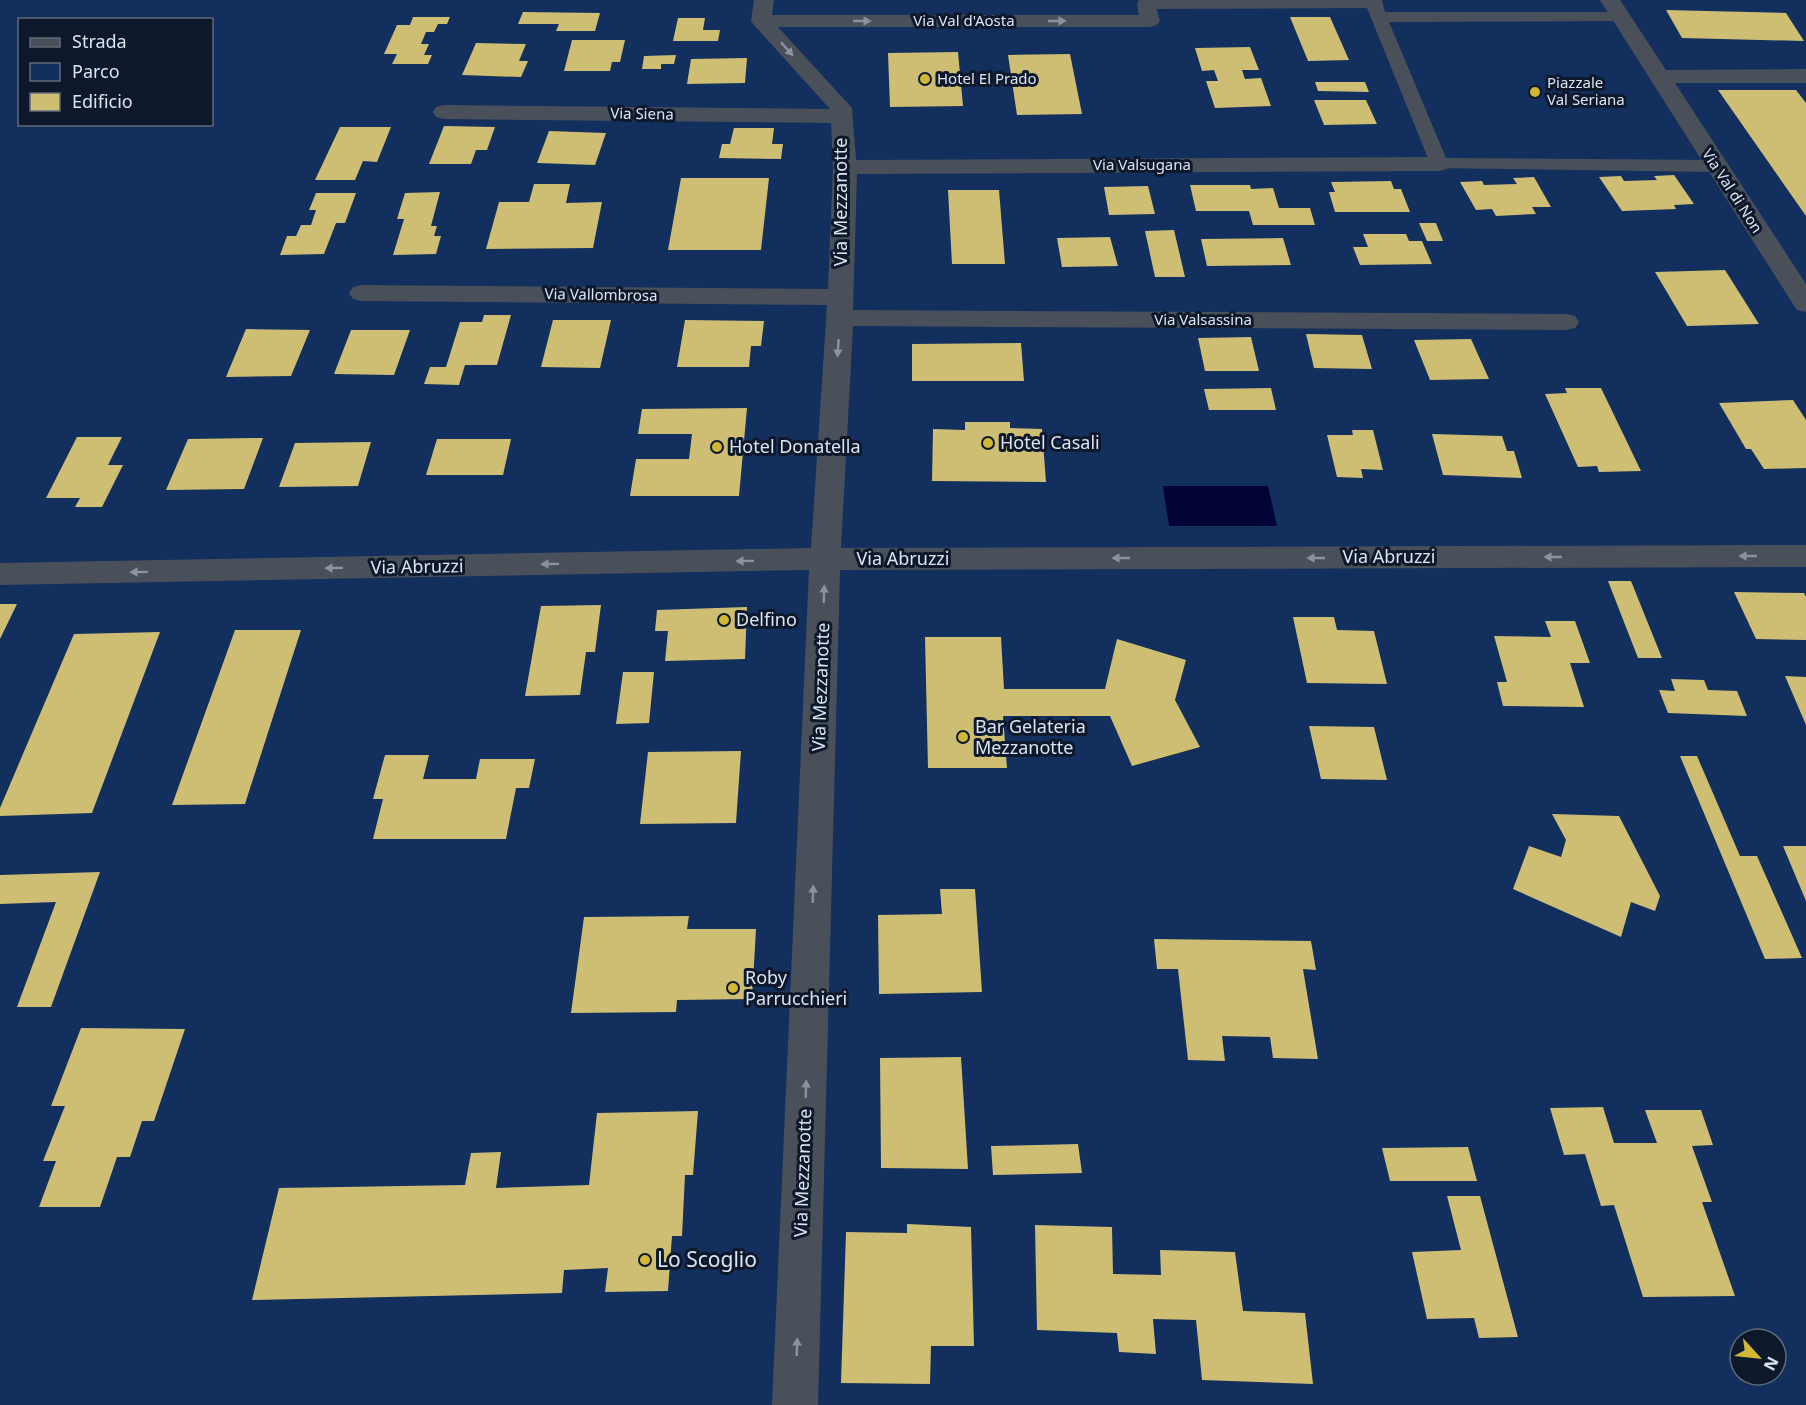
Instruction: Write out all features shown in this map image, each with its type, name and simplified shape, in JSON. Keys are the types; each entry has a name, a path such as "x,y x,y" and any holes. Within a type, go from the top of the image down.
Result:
{"street":[{"name":"Via Val d'Aosta","path":"763,10 1150,21 1147,2"},
{"name":"Via Val di Non","path":"1615,8 1806,304"},
{"name":"Via Mezzanotte","path":"763,10 841,108 845,166 840,308 825,559 795,1405"},
{"path":"1659,77 1806,76"},
{"name":"Via Siena","path":"444,112 841,116"},
{"name":"Via Valsugana","path":"845,166 1439,164"},
{"name":"Via Vallombrosa","path":"362,293 840,308"},
{"name":"Via Valsassina","path":"840,308 1566,322"},
{"name":"Via Abruzzi","path":"0,574 825,559 1806,556"}],"lane":[{"path":"1147,2 1376,7 1615,8"},
{"path":"1376,7 1439,164 1716,166"}],"green space":[{"path":"0,0 1806,0 1806,1405 0,1405"}],"shaded area":[{"path":"1163,486 1268,486 1277,526 1169,526"}],"building":[{"path":"1666,10 1786,13 1804,41 1682,38"},
{"path":"523,12 600,13 595,31 556,31 559,24 518,24"},
{"path":"413,17 450,17 447,24 438,24 434,32 426,32 421,44 429,44 424,55 432,55 428,64 392,64 397,54 384,54 397,25 410,25"},
{"path":"1290,17 1330,17 1349,60 1308,61"},
{"path":"678,18 705,18 703,30 720,30 718,41 673,41"},
{"path":"572,40 625,40 620,62 612,62 610,71 564,71"},
{"path":"476,43 526,44 519,61 528,61 521,77 462,75"},
{"path":"1250,47 1259,70 1242,70 1245,79 1261,78 1271,106 1215,108 1206,81 1218,81 1214,70 1202,71 1195,48"},
{"name":"Hotel El Prado","path":"958,52 963,106 890,107 888,53"},
{"path":"1070,54 1082,114 1017,115 1008,55"},
{"path":"676,55 674,64 661,64 661,69 642,69 644,56"},
{"path":"747,58 745,83 687,84 691,59"},
{"path":"1315,82 1365,82 1369,92 1318,91"},
{"path":"1718,90 1796,90 1806,103 1806,216"},
{"path":"1314,100 1366,100 1377,124 1324,125"},
{"path":"444,126 495,127 487,150 476,150 471,164 429,164"},
{"path":"340,127 391,127 377,162 363,161 355,180 315,180"},
{"path":"734,128 774,128 772,144 783,144 781,159 719,158 722,144 730,144"},
{"path":"549,131 606,133 595,165 537,163"},
{"path":"1674,175 1694,204 1674,205 1676,209 1622,211 1599,177 1621,176 1624,181 1657,180 1654,176"},
{"path":"1534,177 1551,207 1532,207 1536,214 1496,216 1492,209 1476,210 1460,182 1482,181 1484,185 1517,184 1513,178"},
{"path":"681,178 769,178 761,250 668,250"},
{"path":"1391,181 1394,189 1401,189 1410,212 1335,212 1329,192 1335,192 1331,182"},
{"path":"534,184 570,184 566,203 602,202 593,248 486,249 499,202 529,202"},
{"path":"1190,185 1250,185 1251,189 1273,188 1279,208 1310,208 1315,225 1253,225 1249,211 1196,211"},
{"path":"1148,186 1155,214 1109,215 1104,187"},
{"path":"948,190 999,190 1005,264 952,264"},
{"path":"440,192 431,226 437,226 434,236 441,236 436,254 393,255 404,219 397,219 405,193"},
{"path":"316,193 356,193 345,223 336,223 324,254 280,255 287,236 296,236 301,225 311,225 316,210 309,210"},
{"path":"1419,223 1436,223 1443,241 1427,241"},
{"path":"1174,230 1185,277 1155,277 1145,231"},
{"path":"1363,234 1406,234 1409,241 1422,241 1432,264 1360,265 1353,247 1368,247"},
{"path":"1110,237 1118,266 1062,267 1057,238"},
{"path":"1283,238 1291,265 1207,266 1201,239"},
{"path":"1725,270 1759,324 1687,326 1655,272"},
{"path":"484,315 511,315 497,365 465,365 459,385 424,384 430,367 446,367 460,322 482,322"},
{"path":"553,320 611,320 600,368 541,367"},
{"path":"685,320 764,321 761,346 751,346 749,367 677,367"},
{"path":"246,329 310,330 291,376 226,377"},
{"path":"351,330 410,330 394,375 334,374"},
{"path":"1306,334 1362,335 1372,369 1314,368"},
{"path":"1251,337 1259,371 1205,371 1198,338"},
{"path":"1471,339 1489,379 1430,380 1414,340"},
{"path":"1021,343 1024,381 912,381 912,344"},
{"path":"1271,388 1276,410 1209,410 1204,389"},
{"path":"1565,388 1601,388 1641,471 1599,472 1597,466 1578,467 1545,394 1567,393"},
{"path":"1793,400 1806,420 1806,468 1764,469 1751,449 1746,449 1719,403"},
{"name":"Hotel Donatella","path":"747,408 739,496 630,496 636,459 689,459 692,434 638,434 642,409"},
{"name":"Hotel Casali","path":"965,422 1010,422 1010,428 1042,429 1046,482 932,481 933,429 965,430"},
{"path":"1352,430 1373,430 1383,470 1361,469 1363,478 1337,477 1327,435 1353,435"},
{"path":"1432,434 1502,436 1507,451 1514,451 1522,478 1443,475"},
{"path":"77,437 122,437 108,465 123,465 102,507 75,507 80,498 46,498"},
{"path":"263,438 244,489 166,490 188,439"},
{"path":"437,439 511,439 503,475 426,475"},
{"path":"371,442 358,486 279,487 295,443"},
{"path":"1608,581 1631,581 1662,658 1638,658"},
{"path":"1734,592 1804,593 1806,597 1806,640 1756,639"},
{"path":"0,604 17,604 0,639"},
{"path":"601,605 595,652 586,652 580,695 525,696 541,606"},
{"path":"747,607 745,659 665,661 668,631 655,631 657,610"},
{"path":"1293,617 1334,617 1337,630 1374,631 1387,684 1307,683"},
{"path":"1545,621 1575,621 1590,663 1570,663 1584,707 1503,706 1497,682 1507,682 1494,636 1551,637"},
{"path":"235,630 301,630 245,804 172,805"},
{"path":"160,632 92,813 0,816 0,808 74,634"},
{"path":"925,637 1001,637 1004,689 1105,689 1117,639 1186,660 1175,700 1200,747 1132,766 1110,716 1003,716 1007,768 928,768"},
{"path":"623,672 654,672 649,723 616,724"},
{"path":"1785,676 1806,677 1806,725"},
{"path":"1671,679 1704,680 1708,690 1737,691 1747,716 1668,713 1659,690 1675,691"},
{"path":"1309,726 1374,727 1387,780 1321,779"},
{"path":"741,751 736,823 640,824 648,752"},
{"path":"385,755 429,755 423,779 476,779 480,759 535,759 529,788 516,788 506,839 373,839 383,799 373,799"},
{"path":"1680,756 1697,756 1740,856 1757,856 1802,958 1765,959"},
{"path":"1552,814 1619,816 1660,896 1655,911 1631,902 1621,937 1513,889 1529,846 1561,857 1566,840"},
{"path":"1783,846 1806,846 1806,901"},
{"path":"100,872 51,1007 17,1007 56,902 0,904 0,875"},
{"path":"940,889 975,889 982,992 879,994 878,915 942,914"},
{"path":"689,916 687,929 756,929 752,999 677,1000 676,1012 571,1013 584,917"},
{"path":"1154,939 1311,941 1316,970 1303,969 1318,1059 1273,1058 1270,1037 1222,1036 1225,1061 1188,1060 1178,969 1157,969"},
{"path":"81,1028 185,1029 154,1121 142,1121 130,1157 117,1157 100,1207 39,1207 56,1161 43,1161 65,1106 51,1106"},
{"path":"961,1057 968,1169 881,1168 880,1058"},
{"path":"1603,1107 1614,1143 1657,1143 1645,1110 1701,1110 1713,1145 1692,1146 1712,1202 1702,1202 1735,1296 1643,1297 1614,1205 1601,1206 1585,1154 1564,1155 1550,1108"},
{"path":"698,1111 693,1175 685,1175 682,1236 672,1236 668,1291 605,1292 608,1268 564,1270 562,1293 252,1300 279,1188 465,1185 471,1153 501,1152 496,1188 589,1185 597,1113"},
{"path":"1078,1144 1082,1173 993,1175 991,1146"},
{"path":"1468,1147 1477,1181 1390,1181 1382,1148"},
{"path":"1447,1196 1480,1196 1518,1337 1479,1338 1474,1318 1427,1319 1412,1252 1461,1250"},
{"path":"907,1224 971,1227 974,1346 931,1346 930,1384 841,1383 846,1232 907,1233"},
{"path":"1035,1225 1112,1227 1113,1274 1161,1275 1160,1250 1235,1252 1243,1311 1305,1313 1313,1384 1202,1380 1196,1320 1153,1319 1156,1354 1119,1352 1117,1333 1037,1330"}],"place":[{"name":"Hotel El Prado","path":"925,79"},
{"name":"Piazzale Val Seriana","path":"1535,92"},
{"name":"Hotel Casali","path":"988,443"},
{"name":"Hotel Donatella","path":"717,447"},
{"name":"Delfino","path":"724,620"},
{"name":"Bar Gelateria Mezzanotte","path":"963,737"},
{"name":"Roby Parrucchieri","path":"733,988"},
{"name":"Lo Scoglio","path":"645,1260"}]}
